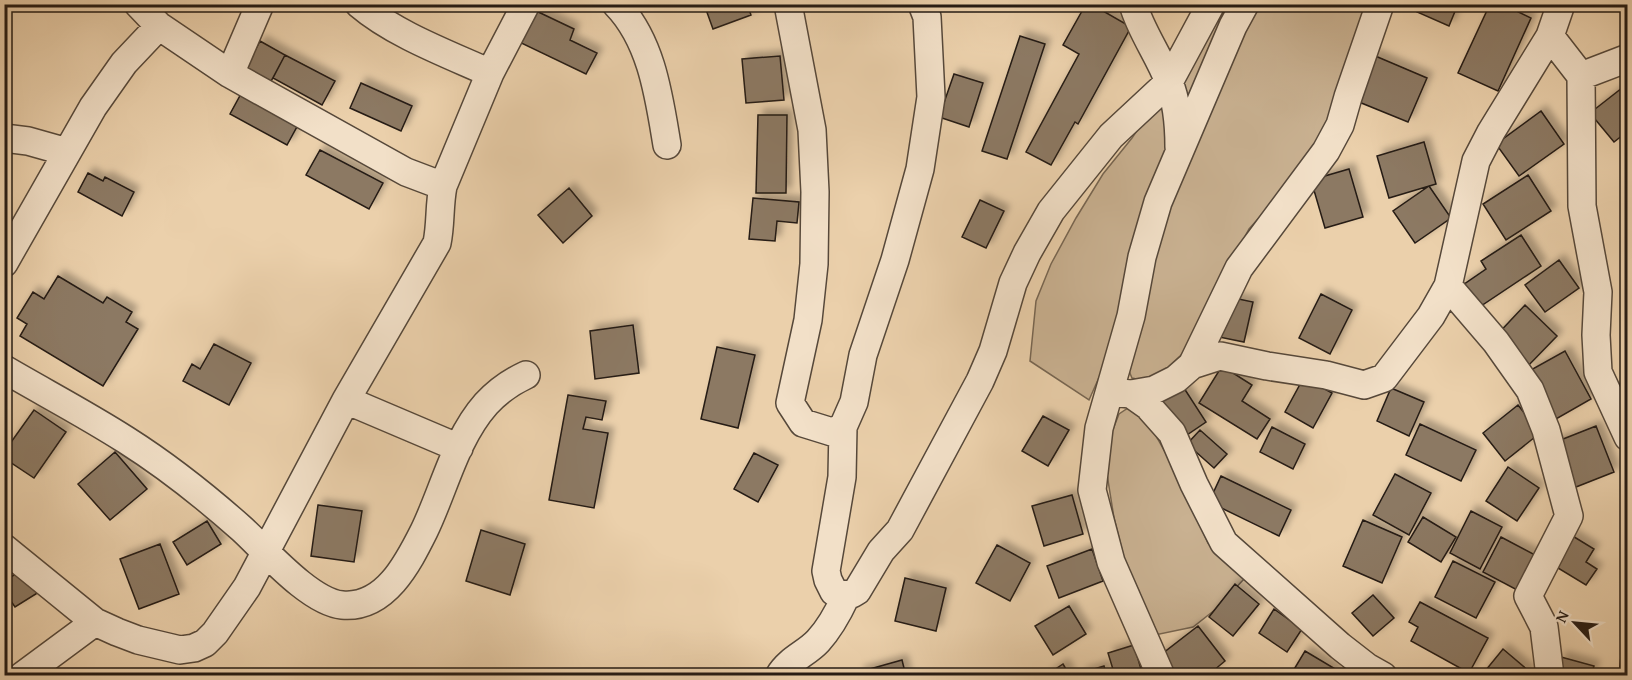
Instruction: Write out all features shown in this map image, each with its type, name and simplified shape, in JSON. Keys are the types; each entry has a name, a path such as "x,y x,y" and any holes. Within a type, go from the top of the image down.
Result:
{"street":[{"path":"138,4 159,26 230,74 406,172 443,186"},
{"path":"230,74 260,4"},
{"path":"359,4 369,13 426,44 490,73"},
{"path":"4,548 95,622 138,640 180,650 194,648 210,638 247,587 346,400 437,243 441,223 439,206 443,186 490,73 526,4"},
{"path":"616,4 641,40 657,86 667,145"},
{"path":"788,4 812,130 814,192 814,264 808,320 790,403 803,423 832,432 843,427"},
{"path":"922,4 927,17 931,97 920,169 895,260 863,355 854,402 843,427 842,477 826,571 834,592 839,596 846,596 857,591 881,551 900,530 980,381 993,351 1013,283 1051,211 1111,135 1169,82 1211,4"},
{"path":"1133,4 1138,23 1169,82 1179,123 1179,149"},
{"path":"1161,675 1111,562 1092,490 1099,428 1121,393 1131,316 1142,257 1158,202 1233,26 1245,4"},
{"path":"1121,393 1154,390 1176,379 1192,365 1239,268 1326,151 1340,125 1380,4"},
{"path":"1192,365 1221,356 1326,375 1364,385 1384,378 1431,316 1448,286 1476,161 1491,132 1550,36 1560,4"},
{"path":"4,263 93,107 124,63 159,26"},
{"path":"1550,36 1581,76 1582,206 1598,292 1596,335 1598,372 1628,437"},
{"path":"1581,76 1628,58"},
{"path":"4,138 28,141 67,152"},
{"path":"1448,286 1496,342 1530,390 1546,430 1569,516 1528,596 1544,627 1550,675"},
{"path":"4,369 126,440 171,471 214,504 316,596 341,605 353,605 367,601 391,584 403,571 433,513 469,427 486,404 510,383 526,375"},
{"path":"1121,393 1148,406 1172,434 1224,543 1340,646 1367,668 1383,675"},
{"path":"346,400 459,448"},
{"path":"779,675 792,660 817,642 828,628 846,596"},
{"path":"22,675 95,622"}],"shaded area":[{"path":"1219,5 1234,5 1186,116 1183,80"},
{"path":"1257,5 1370,5 1332,119 1291,182 1249,229 1214,295 1191,346 1168,367 1150,379 1132,378 1126,364 1165,208"},
{"path":"1157,101 1168,111 1168,148 1117,337 1089,400 1030,361 1036,301 1051,264 1076,218 1103,174 1132,138"},
{"path":"1134,404 1148,422 1177,473 1208,543 1244,579 1216,609 1193,627 1155,635 1144,615 1139,591 1125,562 1114,518 1107,474 1110,437 1119,414"}],"building":[{"path":"704,4 747,4 751,15 713,29"},
{"path":"1086,4 1091,4 1131,27 1078,124 1075,122 1051,165 1026,152 1079,54 1063,45"},
{"path":"1421,4 1458,4 1449,26 1417,12"},
{"path":"1490,4 1502,4 1531,18 1498,91 1458,73"},
{"path":"532,9 574,29 570,40 597,53 586,74 517,41"},
{"path":"1020,36 1045,44 1007,159 982,151"},
{"path":"260,41 285,55 269,85 244,71"},
{"path":"285,55 335,81 322,105 273,78"},
{"path":"1373,55 1427,78 1408,122 1354,100"},
{"path":"780,56 784,100 746,103 742,59"},
{"path":"954,74 983,83 969,127 939,117"},
{"path":"361,83 412,106 401,131 350,108"},
{"path":"1622,88 1628,95 1628,131 1614,142 1590,113"},
{"path":"242,92 299,123 287,145 230,114"},
{"path":"1541,111 1564,144 1519,176 1496,144"},
{"path":"758,115 787,115 786,193 756,193"},
{"path":"1424,142 1436,184 1389,198 1377,156"},
{"path":"320,150 383,183 369,209 306,175"},
{"path":"1349,169 1363,217 1325,228 1311,180"},
{"path":"88,173 103,181 105,177 134,192 122,216 78,192"},
{"path":"1528,175 1551,211 1506,240 1483,204"},
{"path":"1429,186 1451,218 1415,243 1393,211"},
{"path":"569,188 592,216 563,243 538,215"},
{"path":"753,198 799,202 797,223 777,221 775,241 749,239"},
{"path":"980,200 1004,211 986,248 962,237"},
{"path":"1521,235 1541,266 1475,310 1460,287 1486,269 1481,261"},
{"path":"1559,260 1579,288 1545,312 1525,285"},
{"path":"58,276 103,303 107,297 132,312 126,322 138,329 103,386 20,336 27,324 17,318 33,292 44,299"},
{"path":"1321,294 1352,310 1330,354 1299,338"},
{"path":"1229,297 1253,302 1244,342 1219,337"},
{"path":"1525,305 1557,336 1526,368 1494,338"},
{"path":"633,325 639,373 595,379 590,331"},
{"path":"214,344 251,363 229,405 183,381 192,364 200,369"},
{"path":"717,347 755,355 738,428 701,419"},
{"path":"1565,351 1591,399 1556,419 1529,371"},
{"path":"1222,366 1252,385 1242,401 1270,419 1257,439 1199,403"},
{"path":"1304,377 1332,393 1313,428 1285,412"},
{"path":"1182,385 1206,422 1181,439 1157,401"},
{"path":"1391,388 1424,402 1409,436 1377,421"},
{"path":"568,395 606,401 602,420 586,417 583,429 608,433 594,508 549,500"},
{"path":"1518,405 1540,433 1505,461 1483,433"},
{"path":"34,410 66,432 34,478 4,458 4,452"},
{"path":"1043,416 1069,430 1048,466 1022,451"},
{"path":"1420,424 1476,450 1461,481 1406,455"},
{"path":"1596,426 1614,472 1571,489 1553,443"},
{"path":"1272,427 1305,444 1293,469 1260,452"},
{"path":"1200,430 1227,454 1214,468 1187,444"},
{"path":"115,452 147,489 110,520 78,484"},
{"path":"754,453 778,465 758,502 734,489"},
{"path":"1508,467 1539,488 1517,521 1486,501"},
{"path":"1395,474 1431,493 1409,535 1373,515"},
{"path":"1221,476 1291,510 1279,536 1209,502"},
{"path":"1072,495 1083,534 1044,546 1032,506"},
{"path":"318,505 362,511 354,562 311,556"},
{"path":"1471,511 1502,527 1480,569 1450,553"},
{"path":"1423,517 1456,537 1441,562 1408,542"},
{"path":"1363,520 1402,537 1382,583 1343,566"},
{"path":"207,521 221,544 187,565 173,542"},
{"path":"481,530 525,544 510,595 466,581"},
{"path":"1571,535 1594,549 1586,562 1597,569 1586,585 1553,565"},
{"path":"1501,537 1537,556 1519,591 1483,572"},
{"path":"160,544 179,594 139,609 120,559"},
{"path":"997,545 1030,563 1010,601 976,583"},
{"path":"1092,549 1103,581 1059,598 1047,566"},
{"path":"1453,561 1495,582 1476,618 1435,597"},
{"path":"24,569 39,592 15,607 4,591 4,581"},
{"path":"905,578 946,588 936,631 895,621"},
{"path":"1235,584 1259,604 1233,636 1209,617"},
{"path":"1373,595 1394,618 1373,636 1352,613"},
{"path":"1420,602 1488,638 1469,673 1411,641 1418,627 1409,622"},
{"path":"1069,606 1086,634 1053,655 1035,626"},
{"path":"1274,609 1302,629 1287,652 1259,633"},
{"path":"1198,626 1225,661 1207,676 1172,676 1158,657"},
{"path":"1134,645 1143,676 1115,676 1108,653"},
{"path":"1503,649 1530,672 1526,676 1481,676"},
{"path":"1305,651 1337,670 1334,676 1290,676"},
{"path":"1621,656 1628,657 1628,676 1619,676"},
{"path":"1561,657 1594,666 1591,676 1556,676"},
{"path":"902,660 906,676 860,676 859,672"},
{"path":"1063,664 1070,676 1045,676"},
{"path":"1104,666 1107,676 1081,676 1081,673"}]}
